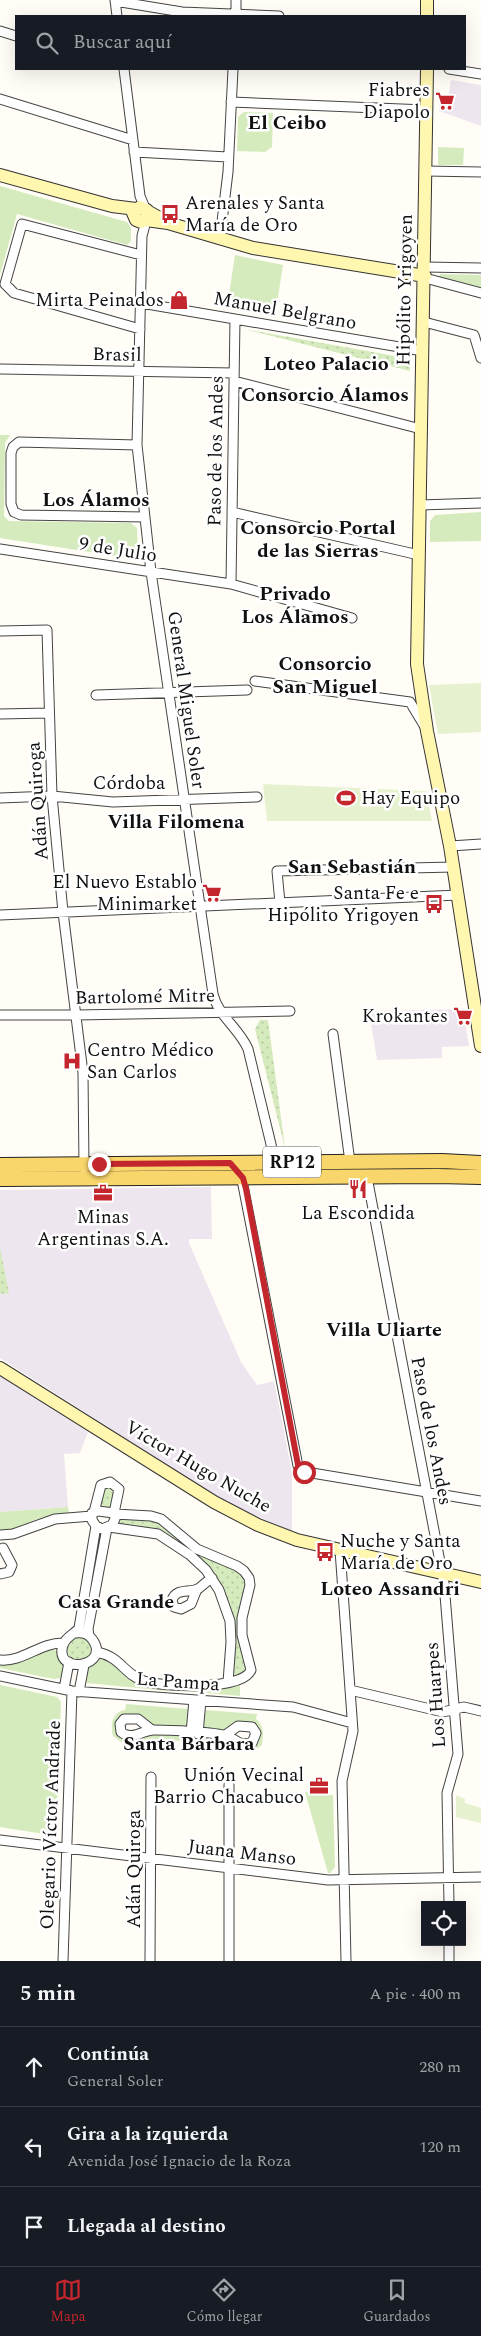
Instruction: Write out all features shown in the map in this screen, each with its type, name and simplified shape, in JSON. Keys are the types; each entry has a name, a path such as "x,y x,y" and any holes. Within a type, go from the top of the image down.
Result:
{"main road":[{"path":"427,15 428,0"},
{"name":"Hipólito Yrigoyen","path":"427,70 417,664 427,730 454,867 478,1006 481,1046"},
{"path":"0,175 112,206 141,212 167,223 253,248 425,274"},
{"name":"RP12","path":"0,1165 274,1162 481,1163"},
{"name":"RP12","path":"0,1179 481,1177"},
{"name":"Víctor Hugo Nuche","path":"0,1368 225,1509 282,1536 481,1582"}],"street":[{"path":"117,15 115,0 182,12 236,15 236,0"},
{"path":"0,31 15,36"},
{"name":"General Miguel Soler","path":"124,70 141,212 139,226 142,236 137,445 151,572 213,994 216,1005 243,1038 248,1049 274,1162"},
{"path":"220,238 228,157 233,70"},
{"path":"455,70 481,74"},
{"path":"0,99 133,140"},
{"path":"231,102 426,110"},
{"path":"134,152 228,157"},
{"path":"426,171 481,172"},
{"path":"140,329 14,293 6,287 5,282 20,226 25,224 141,255"},
{"path":"425,274 481,268"},
{"path":"425,274 481,292"},
{"name":"Manuel Belgrano","path":"141,303 423,351"},
{"name":"Paso de los Andes","path":"231,584 235,319"},
{"path":"424,322 474,335 481,358"},
{"name":"Brasil","path":"0,369 139,372 234,377 421,428"},
{"name":"9 de Julio","path":"137,445 19,442 13,447 11,504 14,512 21,515 145,516"},
{"path":"420,504 481,503"},
{"path":"232,512 419,555"},
{"name":"9 de Julio","path":"0,548 231,584 352,618"},
{"name":"Adán Quiroga","path":"0,631 47,630 52,796 63,912 84,1073 85,1179"},
{"path":"255,680 410,702 427,730"},
{"path":"96,695 247,690"},
{"path":"0,714 48,713"},
{"name":"Córdoba","path":"0,798 52,796 113,802 257,796"},
{"path":"450,846 481,844"},
{"path":"280,903 277,871 454,867"},
{"path":"0,915 458,895"},
{"name":"Bartolomé Mitre","path":"0,1015 290,1011"},
{"path":"333,1034 350,1162"},
{"path":"274,1162 289,1177"},
{"path":"230,1163 243,1178 298,1465 306,1472 481,1501"},
{"name":"Paso de los Andes","path":"367,1176 441,1573"},
{"path":"75,1633 89,1636 94,1641 96,1652 91,1661 84,1665 75,1665 69,1662 63,1655 64,1643 78,1628 96,1526 93,1514 101,1485 110,1482 119,1489 114,1522 108,1527 88,1629 89,1636"},
{"path":"0,1574 9,1572 12,1565 2,1550 2,1535 55,1519 93,1514 114,1514 151,1516 161,1520 197,1549 237,1566 247,1574 250,1589 242,1618 242,1635 251,1670 247,1676 207,1687 141,1680 112,1656 96,1652"},
{"path":"96,1526 144,1531 162,1536 196,1559 212,1578 219,1590 230,1621 231,1642 228,1682"},
{"path":"340,1550 353,1731 342,1781 346,1961"},
{"name":"Los Huarpes","path":"441,1573 458,1754 447,1793 448,1901"},
{"path":"197,1589 212,1578"},
{"path":"0,1660 26,1655 46,1644 64,1643"},
{"path":"69,1662 71,1691"},
{"path":"71,1691 84,1665"},
{"name":"La Pampa","path":"0,1676 71,1691 293,1707 352,1723"},
{"path":"171,1684 171,1698"},
{"path":"350,1690 443,1712 464,1706 481,1711"},
{"name":"Olegario Víctor Andrade","path":"64,1961 71,1691"},
{"path":"194,1733 197,1700"},
{"path":"152,1730 224,1736"},
{"name":"Adán Quiroga","path":"150,1961 151,1777"},
{"path":"229,1785 229,1961"},
{"name":"Juana Manso","path":"0,1840 328,1880 481,1877"},
{"path":"449,1946 449,1961"}],"shaded area":[{"path":"451,80 481,85 481,126 439,111 439,104 447,105"},
{"name":"Krokantes","path":"463,1009 469,1046 442,1047 442,1058 377,1060 369,1011"},
{"path":"211,1187 212,1239 189,1239 189,1243 241,1362 257,1385 274,1381 292,1472 292,1532 208,1491 0,1358 0,1190"},
{"path":"0,1376 88,1432 80,1453 64,1454 68,1507 0,1512"}],"green space":[{"path":"244,112 273,113 272,147 265,152 237,151 238,117"},
{"path":"438,147 464,148 463,165 438,165"},
{"path":"0,186 127,222 131,228 131,241 127,245 17,214 0,275"},
{"path":"235,255 283,265 275,316 227,308"},
{"path":"441,274 481,275 481,291 436,279"},
{"path":"244,329 406,358 410,364 410,371"},
{"path":"0,435 10,435 5,443 4,516 9,521 131,523 137,528 138,554 134,559 0,538"},
{"path":"481,512 481,541 430,542 430,521 435,515"},
{"path":"481,683 481,732 438,734 429,685"},
{"name":"Hay Equipo","path":"263,784 426,791 432,821 267,821"},
{"path":"260,1020 268,1020 285,1148 255,1029"},
{"path":"0,1248 9,1293 0,1294"},
{"path":"110,1487 115,1491 113,1509 98,1507 103,1488"},
{"path":"68,1507 69,1513 40,1518 12,1529 0,1530 0,1512"},
{"path":"119,1518 155,1520 232,1566 245,1577 247,1585 239,1614 247,1666 245,1673 237,1676 233,1672 223,1591 163,1534 119,1525"},
{"path":"74,1637 84,1637 91,1644 91,1654 84,1661 74,1661 67,1654 67,1644"},
{"path":"49,1649 58,1651 64,1667 61,1678 54,1679 0,1668 0,1664 18,1663"},
{"path":"100,1656 168,1688 168,1691 87,1683 85,1680 87,1667"},
{"path":"0,1685 57,1697 61,1702 56,1831 50,1835 0,1827"},
{"path":"240,1685 240,1696 174,1690 174,1687 214,1690"},
{"path":"126,1704 188,1709 188,1723 185,1728 155,1726 141,1716 122,1714 117,1718 116,1733 119,1737 126,1740 164,1734 214,1739 248,1748 258,1744 260,1731 256,1724 222,1731 205,1729 203,1725 205,1710 257,1714 256,1719 263,1731 262,1745 253,1752 238,1751 227,1745 216,1743 150,1739 138,1743 121,1742 113,1736 112,1723 117,1713 125,1710"},
{"path":"305,1792 333,1795 335,1867 330,1873 328,1873"},
{"path":"456,1795 465,1799 465,1803 481,1808 481,1823 456,1817"}],"place":[{"name":"Fiabres Diapolo","path":"445,101"},
{"name":"Arenales y Santa María de Oro","path":"170,214"},
{"name":"Mirta Peinados","path":"179,300"},
{"name":"Hay Equipo","path":"346,798"},
{"name":"El Nuevo Establo Minimarket","path":"212,893"},
{"name":"Santa Fe e Hipólito Yrigoyen","path":"434,904"},
{"name":"Krokantes","path":"463,1016"},
{"name":"Centro Médico San Carlos","path":"72,1061"},
{"name":"La Escondida","path":"358,1189"},
{"name":"Minas Argentinas S.A.","path":"103,1193"},
{"name":"Nuche y Santa María de Oro","path":"325,1552"},
{"name":"Unión Vecinal Barrio Chacabuco","path":"319,1786"}],"district":[{"name":"El Ceibo","path":"287,123"},
{"name":"Loteo Palacio","path":"326,364"},
{"name":"Consorcio Álamos","path":"325,395"},
{"name":"Los Álamos","path":"96,500"},
{"name":"Consorcio Portal de las Sierras","path":"318,540"},
{"name":"Privado Los Álamos","path":"295,606"},
{"name":"Consorcio San Miguel","path":"325,676"},
{"name":"Villa Filomena","path":"176,822"},
{"name":"San Sebastián","path":"352,867"},
{"name":"Villa Uliarte","path":"384,1330"},
{"name":"Loteo Assandri","path":"390,1589"},
{"name":"Casa Grande","path":"116,1602"},
{"name":"Santa Bárbara","path":"189,1744"}],"route":[{"path":"99,1164 230,1163 241,1174 246,1189 298,1465 304,1472"}]}
